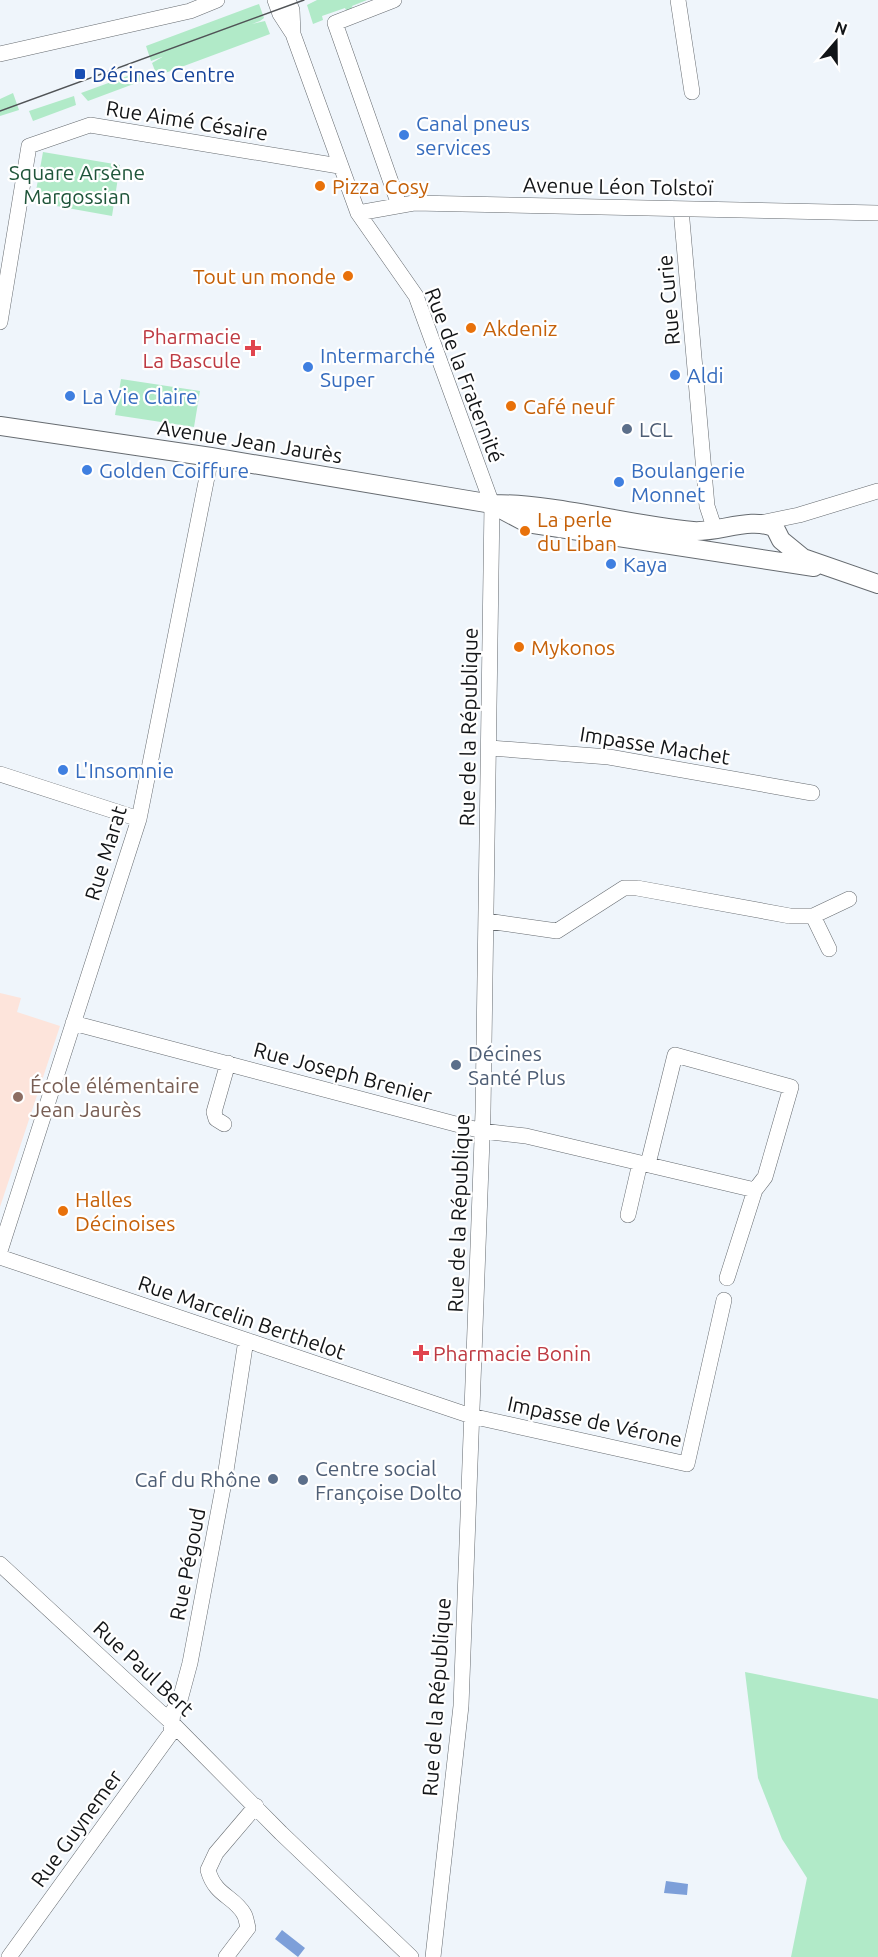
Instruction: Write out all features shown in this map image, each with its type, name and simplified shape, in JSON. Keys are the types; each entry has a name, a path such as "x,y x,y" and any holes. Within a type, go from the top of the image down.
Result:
{"main road":[{"name":"Avenue Jean Jaurès","path":"0,426 211,457 492,504 530,504 691,531 760,523 775,528 781,540 803,558 878,584"},
{"name":"Avenue Jean Jaurès","path":"492,504 527,523 833,569"},
{"path":"758,559 776,554 781,540"}],"street":[{"path":"0,54 190,11 217,0"},
{"name":"Rue de la Fraternité","path":"275,0 280,14 293,34 339,166 358,213 416,296 492,504"},
{"name":"Rue de la Fraternité","path":"288,0 292,10 293,34"},
{"path":"394,0 335,23 399,205"},
{"path":"678,0 692,92"},
{"name":"Rue Aimé Césaire","path":"0,322 29,146 90,125 339,166"},
{"name":"Avenue Léon Tolstoï","path":"358,213 399,205 430,203 878,213"},
{"name":"Rue Curie","path":"681,209 707,506 715,530"},
{"name":"Rue Marat","path":"0,1251 139,819 211,457"},
{"path":"760,523 799,515 878,491"},
{"name":"Rue de la République","path":"433,1957 461,1706 482,1131 490,748 492,504"},
{"path":"781,540 799,515"},
{"name":"Impasse Machet","path":"490,748 609,757 812,793"},
{"path":"0,774 139,819"},
{"path":"487,921 557,930 567,927 624,888 637,888 790,916 813,916 849,899"},
{"path":"813,916 829,949"},
{"name":"Rue Joseph Brenier","path":"73,1023 482,1131 526,1136 755,1190"},
{"path":"628,1215 675,1055 791,1087 765,1177 755,1190 727,1278"},
{"name":"Rue Joseph Brenier","path":"224,1124 216,1119 214,1112 228,1064"},
{"name":"Rue Marcelin Berthelot","path":"0,1257 471,1416"},
{"name":"Impasse de Vérone","path":"471,1416 687,1464 724,1300"},
{"name":"Rue Pégoud","path":"172,1722 173,1711 180,1700 190,1663 225,1477 246,1340"},
{"name":"Rue Paul Bert","path":"0,1564 172,1722 411,1957"},
{"name":"Rue Guynemer","path":"9,1957 171,1733 172,1722"},
{"path":"226,1957 248,1928 244,1913 220,1893 210,1881 207,1870 216,1853 256,1806"}],"shaded area":[{"name":"École élémentaire Jean Jaurès","path":"0,993 21,998 17,1012 60,1026 0,1207"}],"green space":[{"path":"317,0 367,0 352,6 353,10 347,12 345,8 322,16 323,20 313,24 307,5"},
{"path":"259,4 264,18 260,21 151,61 146,46"},
{"path":"265,21 270,34 157,76 152,63 164,56"},
{"path":"144,70 147,79 88,101 81,93"},
{"path":"13,93 19,110 0,116 0,99"},
{"path":"74,96 76,105 33,121 29,111"},
{"name":"Square Arsène Margossian","path":"43,152 120,165 112,216 34,202"},
{"path":"121,379 200,391 194,427 115,415"},
{"path":"745,1672 878,1699 878,1957 791,1957 807,1878 782,1839 758,1778"}],"water":[{"path":"666,1881 688,1884 687,1895 664,1893"},
{"path":"282,1930 305,1948 298,1957 275,1939"}],"tram line":[{"path":"0,111 304,0"}],"place":[{"name":"Décines Centre","path":"80,74"},
{"name":"Canal pneus services","path":"404,135"},
{"name":"Pizza Cosy","path":"320,186"},
{"name":"Tout un monde","path":"348,276"},
{"name":"Akdeniz","path":"471,328"},
{"name":"Pharmacie La Bascule","path":"253,348"},
{"name":"Intermarché Super","path":"308,367"},
{"name":"Aldi","path":"675,375"},
{"name":"La Vie Claire","path":"70,396"},
{"name":"Café neuf","path":"511,406"},
{"name":"LCL","path":"627,429"},
{"name":"Golden Coiffure","path":"87,470"},
{"name":"Boulangerie Monnet","path":"619,482"},
{"name":"La perle du Liban","path":"525,531"},
{"name":"Kaya","path":"611,564"},
{"name":"Mykonos","path":"519,647"},
{"name":"L'Insomnie","path":"63,770"},
{"name":"Décines Santé Plus","path":"456,1065"},
{"name":"École élémentaire Jean Jaurès","path":"18,1097"},
{"name":"Halles Décinoises","path":"63,1211"},
{"name":"Pharmacie Bonin","path":"421,1353"},
{"name":"Caf du Rhône","path":"273,1479"},
{"name":"Centre social Françoise Dolto","path":"303,1480"}]}
